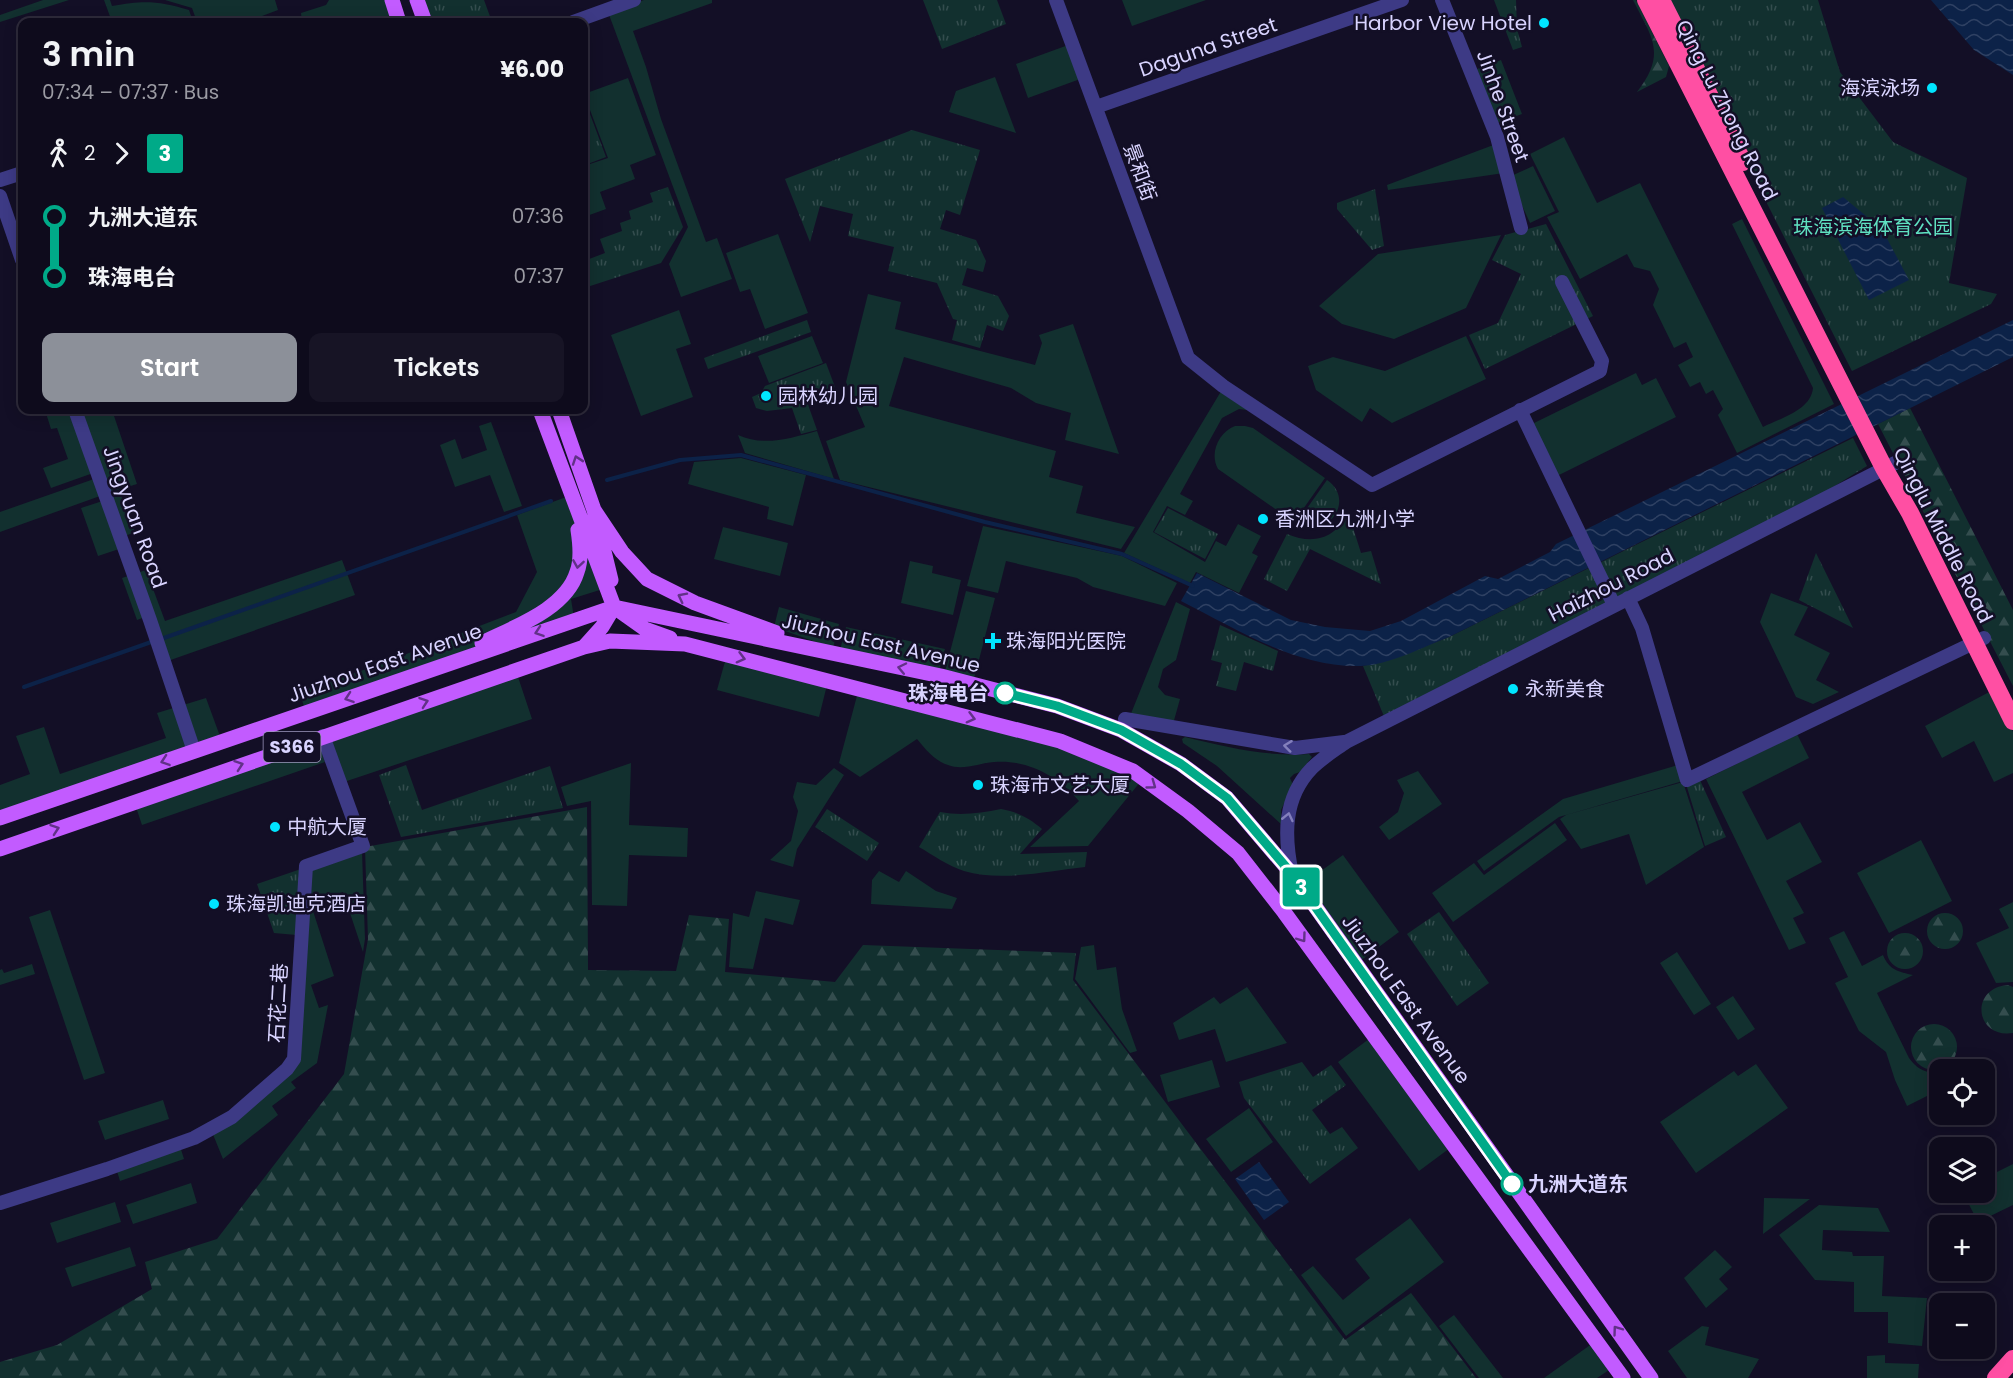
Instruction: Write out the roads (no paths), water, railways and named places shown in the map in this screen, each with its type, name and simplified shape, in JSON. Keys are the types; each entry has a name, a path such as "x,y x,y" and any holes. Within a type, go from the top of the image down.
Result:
{"highway":[{"name":"Qing Lu Zhong Road","path":"1646,0 1871,429"},
{"name":"Qing Lu Zhong Road","path":"1661,0 1852,392"},
{"name":"Qinglu Middle Road","path":"1871,429 1910,513 1978,640 2013,696"},
{"name":"Qinglu Middle Road","path":"1978,640 2013,721"},
{"path":"1996,1378 2013,1359"}],"main road":[{"path":"392,0 398,18"},
{"path":"417,0 424,18"},
{"path":"541,414 614,607 645,629 685,644"},
{"path":"560,414 594,510 613,588 614,607 602,627 584,647"},
{"path":"424,672 521,624 554,604 567,593 578,572 580,546 575,506"},
{"path":"594,510 622,552 647,579 694,603 836,654"},
{"name":"Jiuzhou East Avenue","path":"0,819 614,607 941,676 1046,704 1121,730 1181,764 1227,798 1292,874 1651,1378"},
{"name":"S366","path":"0,849 584,647 610,641 685,644 1060,741 1133,771 1188,811 1238,853 1284,912 1623,1378"}],"street":[{"path":"584,18 634,0"},
{"name":"景和街","path":"1056,0 1188,358 1223,386 1372,485 1520,411"},
{"name":"Daguna Street","path":"1096,107 1402,0"},
{"name":"Jinhe Street","path":"1442,0 1497,137 1521,228"},
{"path":"0,180 18,174"},
{"path":"0,196 18,248"},
{"path":"1562,282 1602,361 1600,370 1520,411 1614,606"},
{"name":"Jingyuan Road","path":"76,414 158,642 194,751"},
{"name":"Haizhou Road","path":"1346,741 1889,466"},
{"path":"1628,598 1642,628 1687,780 1978,640"},
{"path":"1125,719 1295,748 1346,741"},
{"name":"石花二巷","path":"0,1203 194,1138 232,1117 287,1069 294,1059 306,866 363,846 323,736"},
{"path":"1292,874 1286,846 1286,829 1293,798 1301,781 1313,767 1346,741"}],"water":[{"path":"1931,0 2013,0 2013,75 1974,50"},
{"path":"1843,197 1882,229 1909,280 1869,300 1822,208"},
{"path":"2013,320 2013,357 1449,637 1394,659 1361,666 1313,661 1268,645 1181,601 1197,573 1291,620 1325,627 1370,631 1401,621 1485,576 1498,579 1550,552 1556,544"},
{"path":"1259,1162 1289,1202 1264,1220 1235,1179"}],"waterway":[{"path":"607,480 680,460 741,455 985,522 1122,554 1193,586"},
{"path":"161,639 551,501"},
{"path":"24,687 154,641"}],"place":[{"name":"Harbor View Hotel","path":"1544,23"},
{"name":"海滨泳场","path":"1932,88"},
{"name":"园林幼儿园","path":"766,396"},
{"name":"香洲区九洲小学","path":"1263,519"},
{"name":"珠海阳光医院","path":"993,641"},
{"name":"永新美食","path":"1513,689"},
{"name":"珠海电台","path":"1005,693"},
{"name":"珠海市文艺大厦","path":"978,785"},
{"name":"中航大厦","path":"275,827"},
{"name":"珠海凯迪克酒店","path":"214,904"},
{"name":"九洲大道东","path":"1512,1184"}],"park label":[{"name":"珠海滨海体育公园","path":"1873,227"}]}
